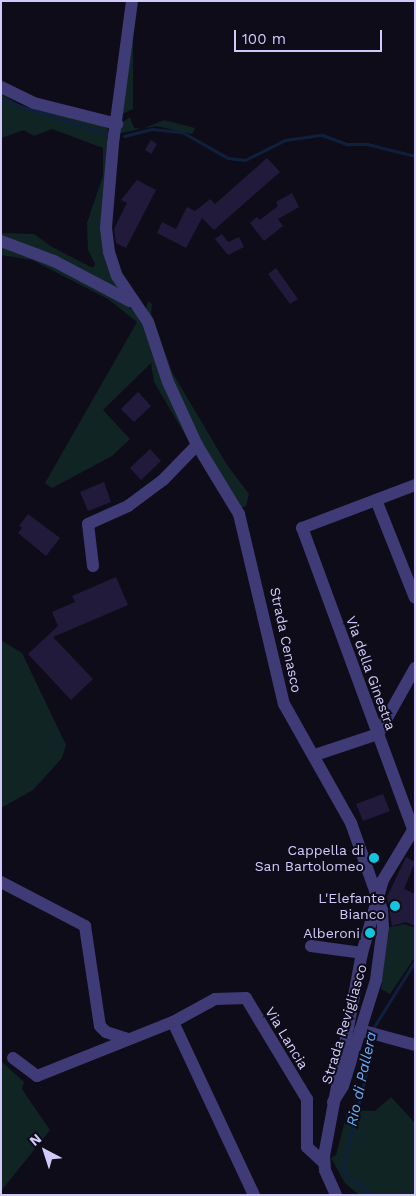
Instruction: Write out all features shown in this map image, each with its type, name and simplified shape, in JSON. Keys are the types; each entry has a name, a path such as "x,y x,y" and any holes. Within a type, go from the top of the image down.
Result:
{"street":[{"name":"Strada Cenasco","path":"132,1 106,228 117,276 134,304 148,322 168,382 197,445 239,514 284,704 315,756 360,843 378,894"},
{"path":"1,86 34,103 117,124"},
{"path":"1,241 54,260 134,304"},
{"path":"93,566 88,524 128,506 163,480 197,445"},
{"path":"415,485 376,500 415,598"},
{"name":"Via della Ginestra","path":"376,500 302,528 414,828"},
{"path":"315,756 378,734 415,668"},
{"name":"Strada Revigliasco","path":"336,1195 324,1163 332,1102 362,953 378,894 414,828"},
{"path":"1,882 85,926 100,1026 106,1032 127,1039"},
{"name":"Strada Revigliasco","path":"332,1102 344,1086 368,1032 383,927 378,894"},
{"path":"311,946 362,953"},
{"name":"Via Lancia","path":"13,1058 37,1076 173,1022 215,999 246,998 307,1099 307,1147 324,1163"},
{"path":"173,1022 254,1195"},
{"path":"368,1032 415,1044"}],"green space":[{"path":"133,32 133,109 120,115"},
{"path":"1,94 22,106 97,123 108,129 102,228 121,291 1,238 1,233 34,234 52,247 93,268 95,264 88,250 87,223 103,176 103,148 52,129 34,136 24,130 1,138"},
{"path":"130,117 134,128 141,129 116,134 119,125"},
{"path":"164,120 195,128 192,134 156,126 143,129"},
{"path":"1,245 52,263 109,293 133,310 144,322 190,443 154,382 151,363 103,410 130,439 112,456 52,488 45,483 137,322 108,299 32,260 1,255"},
{"path":"148,301 152,304 151,313 172,372 227,465 249,494 246,506 241,508 200,442 170,380 146,310"},
{"path":"1,640 22,653 66,745 62,758 33,790 1,808"},
{"path":"405,924 415,928 415,957 390,994 381,989 386,928"},
{"path":"1,1061 24,1082 22,1089 50,1130 1,1191"},
{"path":"391,1097 415,1123 415,1195 359,1195 345,1183 331,1158 336,1155 348,1110 375,1111"}],"building":[{"path":"151,140 157,144 151,154 145,150"},
{"path":"267,158 280,172 214,230 202,218 186,248 157,233 162,222 176,229 187,207 195,211 210,199 215,204"},
{"path":"137,180 156,190 126,248 116,243 114,229 127,203 121,200"},
{"path":"292,193 299,207 278,219 283,226 264,241 250,223 257,217 260,220 278,206 276,202"},
{"path":"222,234 228,242 239,237 244,247 228,255 215,239"},
{"path":"276,268 298,299 290,304 268,274"},
{"path":"138,392 151,406 134,422 121,409"},
{"path":"150,449 161,461 141,480 130,468"},
{"path":"104,482 111,502 88,511 80,492"},
{"path":"28,514 60,538 46,556 18,533 22,528 19,526"},
{"path":"116,577 128,605 53,637 93,679 71,700 28,654 58,626 52,612 75,602 72,596"},
{"path":"383,794 390,811 363,821 356,804"},
{"name":"Cappella di San Bartolomeo","path":"370,850 375,851 380,862 374,865"},
{"path":"406,857 415,862 404,889 415,894 415,926 406,922 392,926 387,897"}],"waterway":[{"path":"1,100 110,135"},
{"path":"124,136 152,129 182,132 228,158 245,160 285,140 322,135 347,144 367,144 415,156"},
{"name":"Rio di Pallera","path":"372,1030 415,961"},
{"name":"Rio di Pallera","path":"371,1036 365,1078 343,1167 346,1175 373,1195"}],"place":[{"name":"Cappella di San Bartolomeo","path":"374,858"},
{"name":"L'Elefante Bianco","path":"395,906"},
{"name":"Alberoni","path":"370,933"}]}
